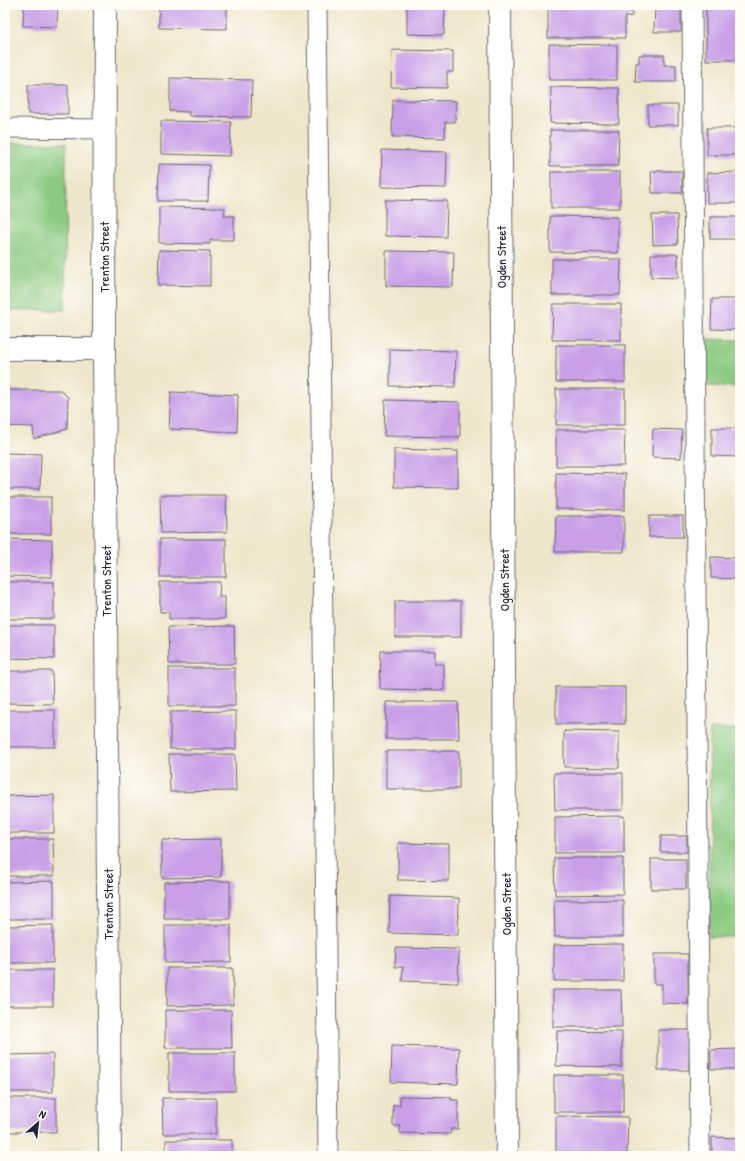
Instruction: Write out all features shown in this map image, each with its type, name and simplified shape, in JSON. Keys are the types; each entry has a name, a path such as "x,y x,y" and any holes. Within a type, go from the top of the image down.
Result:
{"street":[{"name":"Trenton Street","path":"105,5 104,349 110,1156"},
{"name":"Ogden Street","path":"500,5 507,1156"},
{"path":"5,349 104,349"}],"lane":[{"path":"317,5 328,1156"},
{"path":"692,5 700,1156"},
{"path":"5,128 105,129"}],"green space":[{"path":"5,143 66,143 65,310 5,310"},
{"path":"707,339 740,340 740,387 707,386"},
{"path":"710,729 740,729 740,937 709,937"}],"building":[{"path":"24,5 58,5 57,27 23,26"},
{"path":"159,5 227,5 227,29 159,28"},
{"path":"407,5 445,5 444,35 407,34"},
{"path":"548,5 632,5 632,16 625,17 625,38 548,38"},
{"path":"655,5 681,5 681,32 654,32"},
{"path":"706,5 740,5 740,60 706,60"},
{"path":"549,44 617,45 617,80 549,80"},
{"path":"392,50 453,51 453,72 447,72 447,88 391,87"},
{"path":"639,55 664,55 664,65 676,65 676,82 635,82 636,63 639,63"},
{"path":"170,78 252,80 251,117 189,116 189,112 170,111"},
{"path":"28,85 68,85 68,114 28,114"},
{"path":"551,87 619,88 619,124 550,123"},
{"path":"393,100 456,101 455,122 445,122 445,138 392,137"},
{"path":"648,105 678,105 678,125 648,125"},
{"path":"161,121 231,122 230,156 161,154"},
{"path":"707,128 740,128 740,155 707,155"},
{"path":"550,130 619,130 618,166 550,166"},
{"path":"382,150 447,152 446,188 381,187"},
{"path":"159,164 209,165 208,201 158,201"},
{"path":"651,171 682,171 682,193 652,193"},
{"path":"551,172 620,172 620,208 551,208"},
{"path":"740,172 740,203 707,203 707,173"},
{"path":"385,200 447,201 446,237 385,236"},
{"path":"159,207 225,208 224,216 234,216 234,240 210,240 210,244 159,243"},
{"path":"652,215 677,215 678,244 653,245"},
{"path":"550,216 618,217 618,253 550,252"},
{"path":"710,217 740,217 740,239 710,239"},
{"path":"159,250 210,251 210,286 158,285"},
{"path":"386,251 454,252 453,287 386,286"},
{"path":"651,254 678,254 678,278 651,277"},
{"path":"552,259 621,259 620,295 552,295"},
{"path":"712,299 740,299 740,330 711,329"},
{"path":"553,304 621,304 621,340 552,340"},
{"path":"556,345 625,345 625,382 556,382"},
{"path":"390,349 456,351 455,387 390,386"},
{"path":"556,389 625,389 625,425 556,425"},
{"path":"5,390 60,390 68,397 67,429 34,439 33,427 5,426"},
{"path":"171,392 238,395 237,432 169,429"},
{"path":"385,400 460,402 460,437 384,436"},
{"path":"712,428 740,428 740,457 712,456"},
{"path":"653,429 682,430 681,458 652,457"},
{"path":"556,430 625,430 624,466 556,466"},
{"path":"394,449 458,451 458,488 394,487"},
{"path":"5,453 41,454 40,489 5,489"},
{"path":"556,473 625,474 625,510 556,509"},
{"path":"160,495 226,495 227,532 161,533"},
{"path":"5,497 51,497 51,534 5,534"},
{"path":"556,516 624,516 624,552 555,552"},
{"path":"649,516 683,516 683,537 649,537"},
{"path":"5,539 52,540 52,577 5,576"},
{"path":"160,539 226,539 226,577 160,577"},
{"path":"711,557 740,558 740,579 711,578"},
{"path":"5,582 54,582 54,619 5,619"},
{"path":"160,582 220,582 219,597 225,597 225,619 169,619 169,612 160,612"},
{"path":"395,601 461,601 461,637 395,637"},
{"path":"5,625 54,625 54,659 5,658"},
{"path":"234,626 235,664 169,664 168,627"},
{"path":"381,651 435,651 435,664 444,664 444,690 380,689"},
{"path":"169,668 235,668 235,706 169,706"},
{"path":"5,671 52,671 53,704 5,703"},
{"path":"556,687 625,687 625,724 556,724"},
{"path":"386,702 458,702 459,739 386,739"},
{"path":"5,710 55,710 55,747 5,747"},
{"path":"236,711 236,749 170,749 170,712"},
{"path":"564,731 619,732 619,768 564,767"},
{"path":"386,751 459,751 459,789 386,789"},
{"path":"169,754 235,754 236,791 170,792"},
{"path":"554,773 623,773 623,810 555,810"},
{"path":"54,795 54,833 5,833 5,796"},
{"path":"624,816 624,853 555,853 555,817"},
{"path":"661,836 687,836 687,852 660,852"},
{"path":"5,839 53,839 54,876 5,876"},
{"path":"221,839 221,877 162,878 162,840"},
{"path":"398,843 449,844 449,881 398,880"},
{"path":"554,858 623,858 623,894 555,895"},
{"path":"651,859 686,859 686,889 651,889"},
{"path":"54,881 54,919 5,919 5,882"},
{"path":"230,881 230,919 164,919 164,882"},
{"path":"390,896 459,898 458,935 389,933"},
{"path":"554,900 623,900 623,937 555,937"},
{"path":"53,925 53,963 5,963 5,926"},
{"path":"165,925 231,925 231,962 165,963"},
{"path":"623,944 623,981 554,981 554,945"},
{"path":"396,948 459,949 458,983 402,981 403,967 395,967"},
{"path":"654,954 688,954 688,1004 662,1003 662,984 654,984"},
{"path":"167,968 233,968 233,1005 167,1006"},
{"path":"5,970 53,970 53,1006 5,1006"},
{"path":"553,990 621,990 622,1027 553,1027"},
{"path":"165,1010 231,1010 232,1048 165,1048"},
{"path":"658,1030 690,1030 689,1070 658,1070"},
{"path":"557,1031 622,1032 622,1067 556,1066"},
{"path":"392,1046 459,1048 458,1084 391,1082"},
{"path":"739,1049 739,1069 711,1069 711,1050"},
{"path":"169,1053 235,1053 235,1091 169,1091"},
{"path":"53,1054 53,1092 5,1092 5,1055"},
{"path":"554,1075 623,1075 623,1112 554,1112"},
{"path":"400,1096 451,1097 451,1100 458,1100 458,1129 451,1129 450,1134 400,1133 400,1126 393,1126 393,1105 400,1105"},
{"path":"5,1098 56,1098 56,1132 5,1132"},
{"path":"162,1098 216,1098 216,1134 163,1134"},
{"path":"556,1116 628,1117 627,1155 556,1154"},
{"path":"712,1137 739,1138 739,1155 712,1154"},
{"path":"166,1140 232,1140 232,1156 166,1156"},
{"path":"392,1153 461,1153 461,1156 392,1156"}]}
